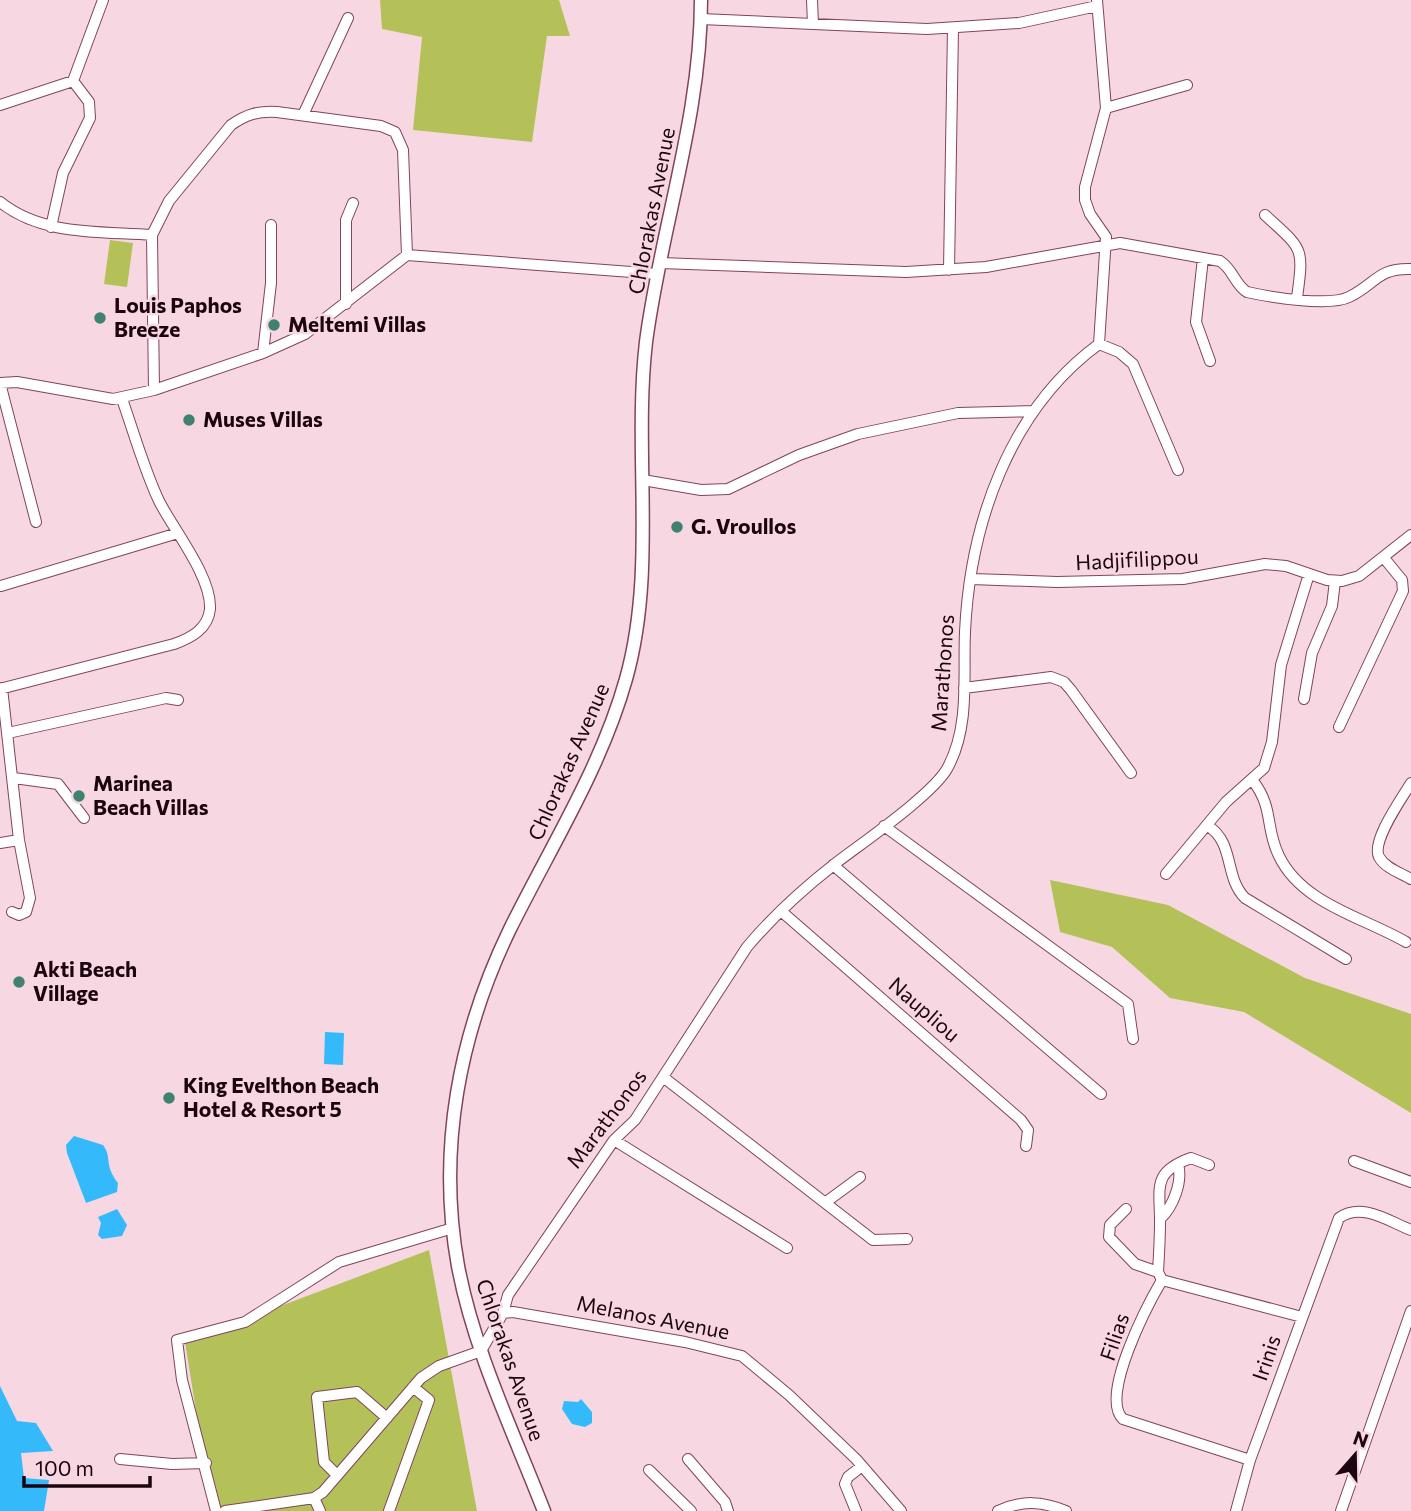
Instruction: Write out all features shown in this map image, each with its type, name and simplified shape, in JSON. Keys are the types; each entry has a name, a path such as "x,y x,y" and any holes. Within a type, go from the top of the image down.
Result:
{"main road":[{"name":"Chlorakas Avenue","path":"544,1511 481,1351 460,1276 450,1194 453,1122 469,1028 496,958 566,820 619,702 630,665 640,605 643,376 659,269 692,111 701,0"}],"street":[{"path":"73,81 103,0"},
{"path":"812,0 813,24"},
{"path":"701,19 953,28 1019,23 1097,3 1106,108 1085,187 1084,201 1105,234 1099,344 1119,352 1133,364 1178,470"},
{"path":"303,115 348,18"},
{"path":"950,270 953,28"},
{"path":"0,105 73,81"},
{"path":"51,227 63,173 90,118 89,102 73,81"},
{"path":"1106,108 1187,85"},
{"path":"154,390 152,235 169,201 231,125 261,111 387,127 398,137 403,150 407,255"},
{"path":"0,202 25,220 51,227 152,235"},
{"path":"346,304 346,220 353,203"},
{"path":"1265,215 1300,250 1302,262 1297,298"},
{"path":"263,353 271,291 271,225"},
{"path":"36,522 0,383 17,382 122,399 154,390 263,353 305,334 407,255 659,269 866,273 950,270 1120,243 1227,265 1247,292 1342,300 1386,271 1411,269"},
{"path":"1203,258 1196,322 1210,361"},
{"name":"Marathonos","path":"481,1351 503,1313 508,1294 614,1140 635,1120 747,947 833,865 884,827 946,772 960,731 967,610 989,497 1033,411 1099,344"},
{"path":"12,912 23,915 30,905 19,840 14,778 1,688 174,644 200,630 209,614 209,597 159,501 122,399"},
{"path":"643,480 701,491 728,489 799,455 858,434 958,413 1033,411"},
{"path":"1,586 178,533"},
{"path":"1304,699 1312,653 1332,606 1335,581 1359,576 1411,535"},
{"path":"1339,727 1403,591 1402,580 1384,558"},
{"name":"Hadjifilippou","path":"972,579 1057,582 1183,579 1265,564 1335,581"},
{"path":"1166,874 1232,795 1253,781 1264,768 1270,752 1281,665 1308,574"},
{"path":"964,688 1044,677 1058,679 1071,690 1131,773"},
{"path":"8,733 166,698 178,700"},
{"path":"14,778 58,784 84,818"},
{"path":"1253,781 1265,798 1278,856 1294,880 1314,896 1406,942"},
{"path":"1411,783 1382,833 1378,853 1383,862 1411,879"},
{"path":"1208,826 1223,839 1235,883 1245,898 1346,959"},
{"path":"884,827 1128,1003 1133,1040"},
{"path":"0,843 19,840"},
{"path":"833,865 1101,1094"},
{"name":"Naupliou","path":"782,911 1021,1120 1028,1130 1026,1146"},
{"path":"663,1077 873,1240 907,1239"},
{"path":"614,1140 787,1248"},
{"path":"1160,1276 1160,1183 1167,1171 1178,1164 1195,1158 1209,1165"},
{"path":"1354,1161 1411,1182"},
{"path":"1160,1219 1172,1204 1180,1174 1178,1164"},
{"path":"826,1202 860,1177"},
{"path":"1126,1209 1110,1225 1109,1237 1135,1264 1160,1276 1302,1317"},
{"name":"Irinis","path":"1236,1511 1250,1460 1339,1218 1349,1212 1363,1211 1411,1230"},
{"path":"216,1511 206,1463 182,1380 177,1340 245,1322 339,1262 453,1228"},
{"name":"Filias","path":"1160,1276 1133,1338 1116,1392 1116,1409 1123,1419 1250,1460"},
{"name":"Melanos Avenue","path":"503,1313 513,1312 609,1328 708,1346 742,1356 789,1395 862,1466 901,1511"},
{"path":"1341,1511 1410,1318"},
{"path":"225,1511 314,1498 413,1387 439,1366 481,1351"},
{"path":"389,1511 429,1399 413,1387"},
{"path":"337,1475 324,1462 317,1397 357,1392 387,1418"},
{"path":"688,1459 725,1503 728,1511"},
{"path":"120,1460 172,1464 206,1463"},
{"path":"856,1511 845,1484 848,1477 862,1466"},
{"path":"649,1470 691,1511"},
{"path":"314,1498 320,1511"},
{"path":"998,1511 1009,1506 1036,1502 1066,1511"}],"green space":[{"path":"380,0 559,0 570,36 547,36 532,142 413,130 422,37 382,29"},
{"path":"110,240 133,243 127,287 104,284"},
{"path":"1050,880 1168,905 1305,978 1411,1014 1411,1113 1244,1012 1170,998 1112,947 1060,932"},
{"path":"429,1250 477,1511 212,1511 185,1342"}],"water":[{"path":"325,1032 344,1033 343,1065 324,1064"},
{"path":"74,1136 103,1145 111,1171 118,1183 117,1192 86,1203 67,1153 66,1145"},
{"path":"117,1209 127,1225 122,1236 102,1239 98,1235 101,1223 98,1217"},
{"path":"0,1386 17,1421 36,1423 53,1451 21,1453 24,1478 49,1480 44,1511 0,1511"},
{"path":"581,1399 592,1412 592,1423 585,1427 572,1424 562,1409 564,1401 578,1402"}],"place":[{"name":"Louis Paphos Breeze","path":"100,318"},
{"name":"Meltemi Villas","path":"274,325"},
{"name":"Muses Villas","path":"189,420"},
{"name":"G. Vroullos","path":"677,527"},
{"name":"Marinea Beach Villas","path":"79,796"},
{"name":"Akti Beach Village","path":"19,982"},
{"name":"King Evelthon Beach Hotel & Resort 5","path":"169,1098"}]}
